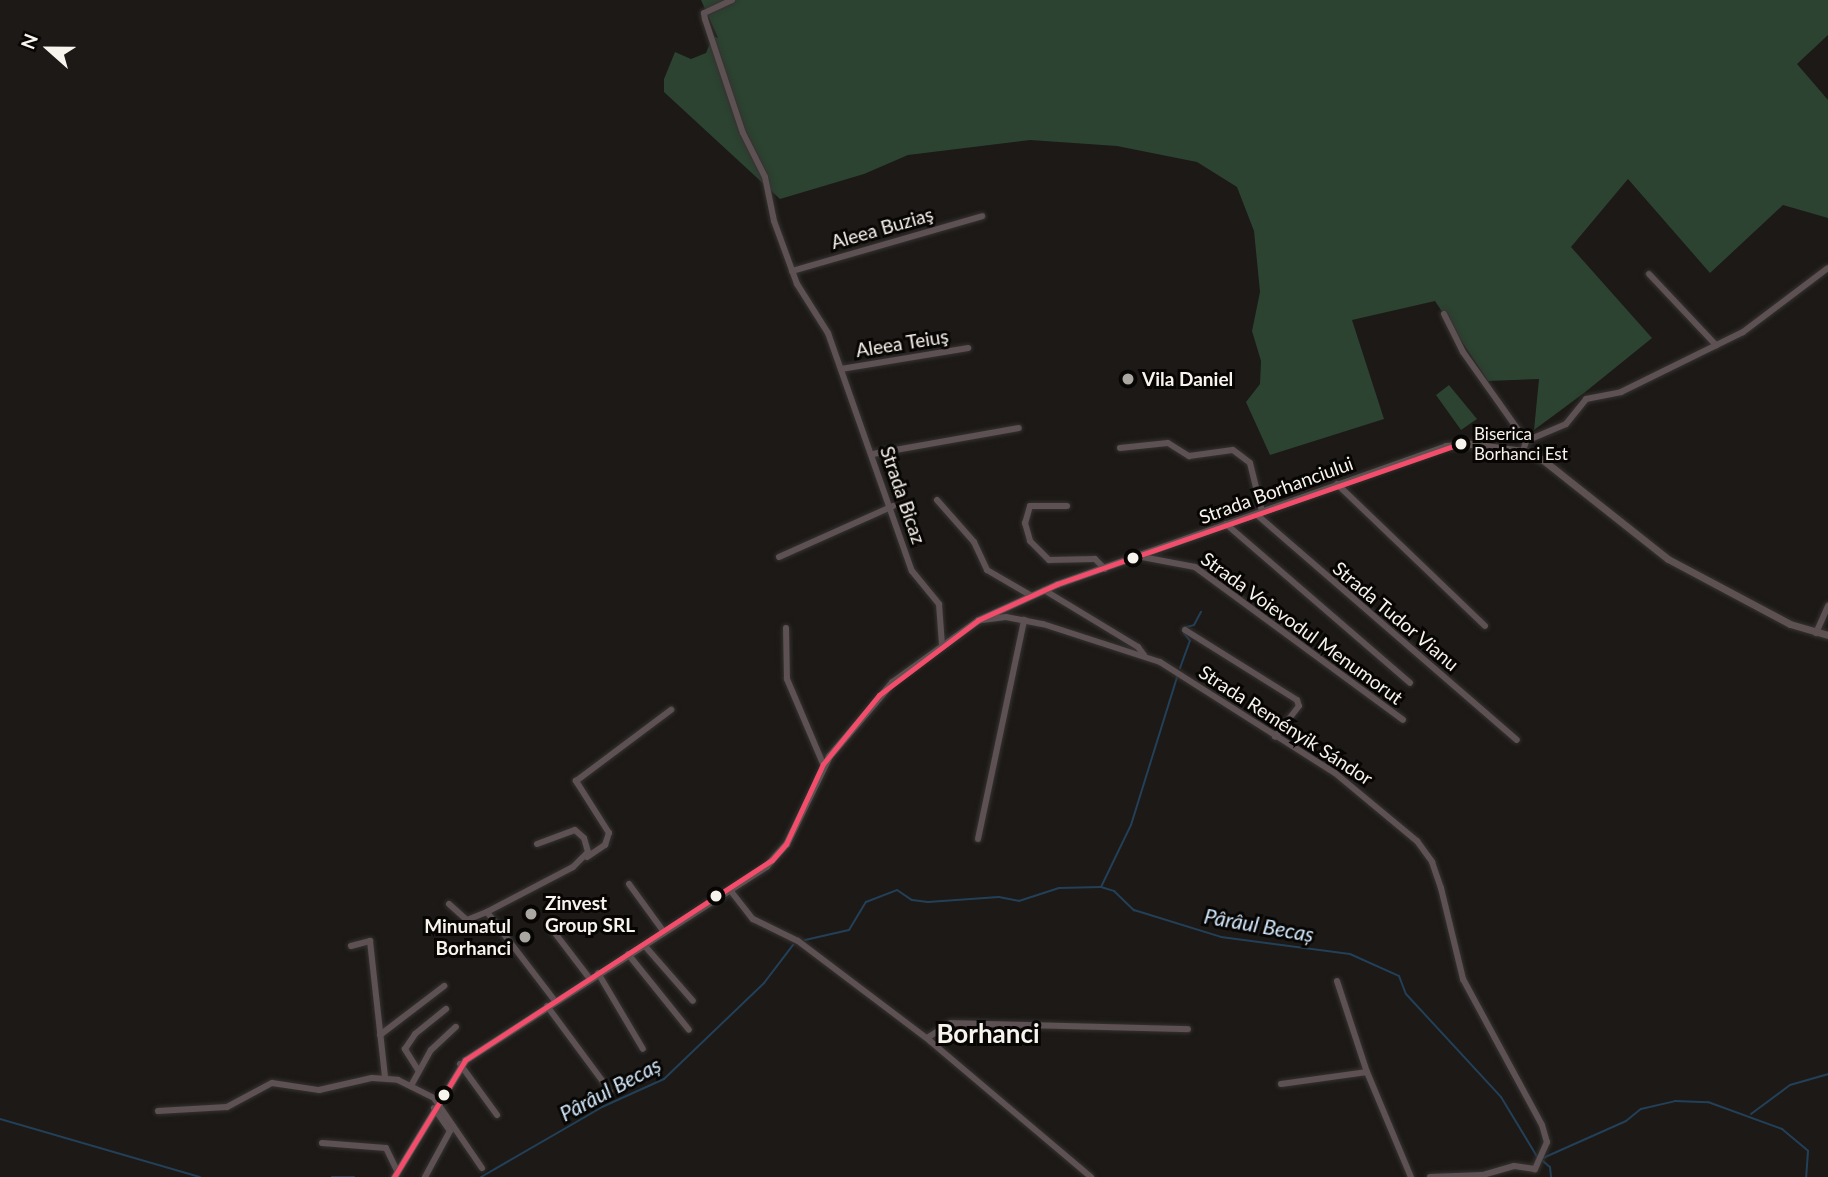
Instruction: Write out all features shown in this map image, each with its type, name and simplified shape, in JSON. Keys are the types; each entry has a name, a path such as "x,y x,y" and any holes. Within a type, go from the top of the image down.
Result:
{"main road":[{"name":"Strada Borhanciului","path":"396,1174 460,1065 547,1006 730,890 782,850 823,764 892,682 978,620 1044,590 1456,443 1523,451 1553,467 1668,559 1816,633 1828,635"}],"street":[{"name":"Strada Bicaz","path":"732,0 704,13 705,19 744,133 765,177 792,271 820,316 893,506 912,571 939,604 942,645"},
{"name":"Aleea Buziaş","path":"792,271 982,216"},
{"path":"1526,441 1566,424 1586,399 1621,392 1742,332 1828,268"},
{"path":"1650,274 1716,345"},
{"path":"1444,314 1463,352 1526,441"},
{"name":"Aleea Teiuş","path":"841,369 968,348"},
{"path":"873,454 1019,428"},
{"path":"1523,451 1526,441"},
{"path":"1120,448 1160,443 1189,456 1224,448 1241,453 1250,463 1259,513"},
{"path":"1338,484 1486,626"},
{"path":"937,500 974,542 987,570 1031,595"},
{"path":"779,557 893,506"},
{"path":"1067,506 1030,506 1025,523 1030,541 1049,560 1095,559 1105,569"},
{"name":"Strada Tudor Vianu","path":"1259,513 1517,740"},
{"path":"1226,524 1410,683"},
{"name":"Strada Voievodul Menumorut","path":"1142,557 1195,567 1403,720"},
{"name":"Strada Reményik Sándor","path":"1044,590 1138,647 1144,655"},
{"path":"1816,633 1828,606"},
{"name":"Strada Reményik Sándor","path":"978,620 1024,620 1144,655 1179,673 1379,806 1417,841 1432,862 1463,979 1545,1131 1545,1153 1527,1177"},
{"path":"978,839 1024,620"},
{"path":"786,628 787,679 823,764"},
{"path":"1185,630 1297,700 1299,706 1275,737"},
{"path":"449,904 467,920 487,912 605,845 609,832 576,781 671,710"},
{"path":"537,844 575,830 587,844 585,858"},
{"path":"629,884 664,932"},
{"path":"730,890 753,919 798,942 927,1038 1091,1177"},
{"path":"487,912 555,1001"},
{"path":"548,924 590,979"},
{"path":"351,946 370,941 385,1077"},
{"path":"644,945 693,1001"},
{"path":"628,954 688,1030"},
{"path":"598,973 643,1049"},
{"path":"1337,981 1367,1072 1411,1177"},
{"path":"380,1035 444,986"},
{"path":"547,1006 610,1091"},
{"path":"418,1070 405,1049 415,1034 446,1009"},
{"path":"927,1038 951,1023 1188,1028"},
{"path":"412,1084 436,1043 456,1027"},
{"path":"460,1065 497,1115"},
{"path":"1281,1084 1367,1072"},
{"path":"158,1111 227,1107 272,1083 319,1090 385,1077 412,1084 436,1106 482,1168"},
{"path":"425,1177 450,1131 436,1106"},
{"path":"323,1143 387,1149 396,1174"},
{"path":"1430,1177 1533,1169"}],"green space":[{"path":"701,0 1828,0 1828,35 1797,64 1828,100 1828,218 1783,205 1710,273 1628,179 1571,247 1652,338 1584,393 1534,430 1539,379 1488,381 1435,301 1352,320 1384,419 1270,455 1246,402 1260,384 1261,361 1252,331 1260,292 1254,231 1237,187 1197,162 1117,146 1030,140 908,155 864,174 780,199 664,92 664,79 675,52 691,59 706,53 713,36 718,38"},
{"path":"1449,385 1477,419 1461,430 1436,395"}],"waterway":[{"path":"1183,628 1194,625 1201,612"},
{"path":"1180,668 1190,641 1184,633"},
{"path":"1101,887 1131,825 1177,677"},
{"name":"Pârâul Becaș","path":"805,940 849,930 866,902 897,890 912,900 928,902 999,897 1019,901 1059,888 1101,887 1114,891 1134,910 1221,937 1350,954 1399,976 1406,994 1501,1097 1538,1158"},
{"name":"Pârâul Becaș","path":"481,1177 602,1107 664,1079 764,983 793,945"},
{"path":"1751,1114 1790,1085 1828,1074"},
{"path":"1543,1158 1626,1121 1641,1109 1675,1101 1708,1102 1782,1129 1808,1151 1806,1177"},
{"name":"Pârâul Becaș","path":"0,1119 200,1177"},
{"name":"Pârâul Becaș","path":"1543,1161 1550,1167 1551,1177"},
{"name":"Pârâul Becaș","path":"332,1177 354,1177"}],"transit line":[{"path":"394,1177 465,1060 772,860 786,844 823,764 879,695 978,620 1057,584 1463,443"}],"place":[{"name":"Vila Daniel","path":"1128,379"},
{"name":"Biserica Borhanci Est","path":"1461,444"},
{"name":"Zinvest Group SRL","path":"531,914"},
{"name":"Minunatul Borhanci","path":"525,937"}],"district":[{"name":"Borhanci","path":"988,1034"}]}
